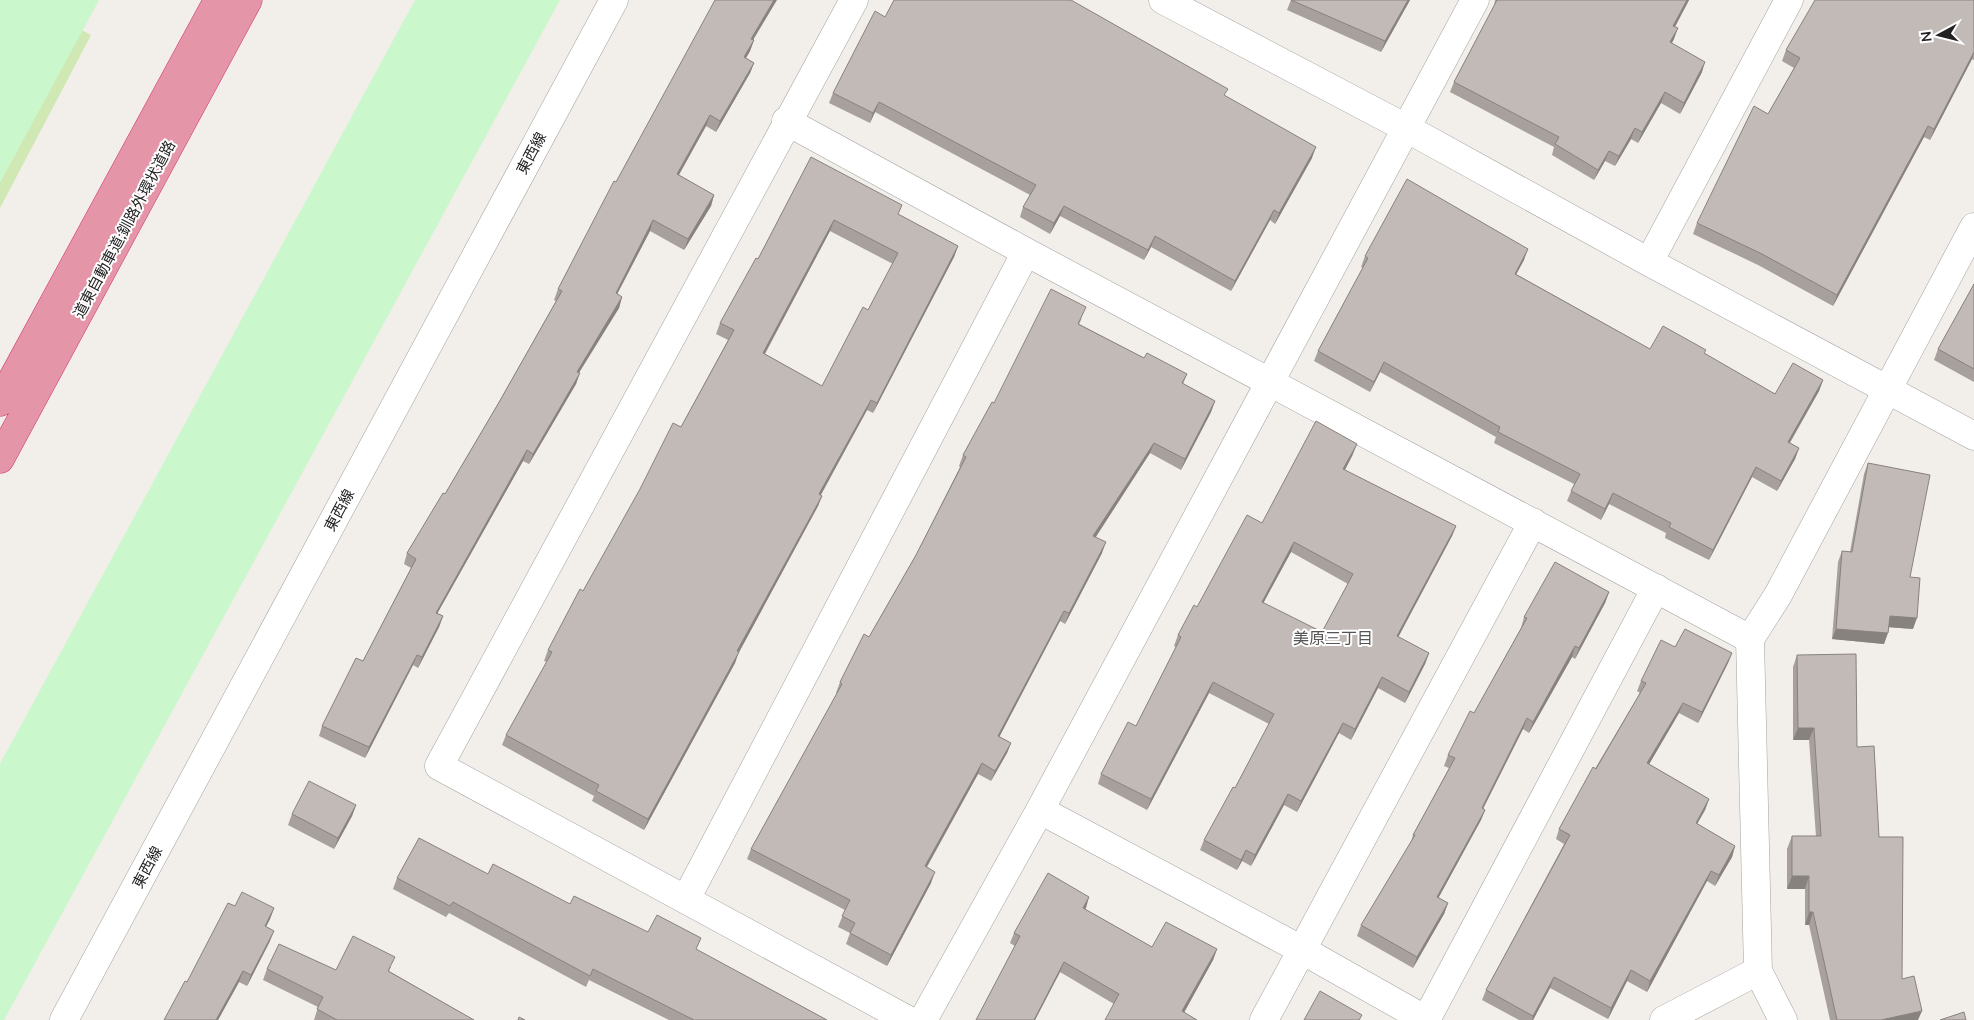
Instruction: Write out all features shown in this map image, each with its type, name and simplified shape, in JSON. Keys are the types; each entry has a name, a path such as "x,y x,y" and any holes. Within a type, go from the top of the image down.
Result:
{"highway":[{"name":"道東自動車道;釧路外環状道路","path":"0,402 218,0"},
{"name":"道東自動車道;釧路外環状道路","path":"0,458 248,0"}],"street":[{"name":"東西線","path":"64,1020 614,0"},
{"path":"854,0 786,121 439,766 908,1020"},
{"path":"923,1020 1040,810 1475,0"},
{"path":"1649,262 1789,0"},
{"path":"1167,1 1406,128 1649,262 1974,436"},
{"path":"786,121 1026,252 1750,639"},
{"path":"1783,1020 1758,971 1750,639 1778,595 1886,388 1974,227"},
{"path":"686,899 1026,252"},
{"path":"1264,1020 1532,522"},
{"path":"1040,810 1302,950 1426,1020 1656,588"},
{"path":"1664,1020 1758,971"}],"green space":[{"path":"0,0 99,0 0,183"},
{"path":"415,0 560,0 4,1020 0,1020 0,764"},
{"path":"47,12 91,35 0,208 0,90"}],"building":[{"path":"715,0 774,0 751,39 754,40 744,57 754,63 720,121 710,115 677,174 714,195 688,239 653,220 616,293 622,297 577,372 580,373 533,454 527,450 436,613 443,616 422,657 417,655 369,747 322,726 356,658 363,661 416,559 407,553 443,493 445,494 562,291 558,289 614,181 616,182"},
{"path":"894,0 1071,0 1228,89 1224,95 1316,147 1279,213 1274,210 1235,281 1155,236 1148,250 1064,206 1054,223 1023,207 1036,185 879,102 873,113 833,93 875,11 885,17"},
{"path":"1291,0 1408,0 1385,41"},
{"path":"1497,0 1687,0 1673,26 1678,28 1670,42 1705,62 1684,103 1665,92 1642,132 1635,128 1619,156 1609,151 1598,170 1555,144 1559,137 1454,82"},
{"path":"1815,0 1974,0 1974,52 1934,129 1928,126 1837,295 1762,254 1697,223 1754,106 1768,114 1800,58 1786,50"},
{"path":"811,157 902,205 898,214 958,246 877,403 871,400 819,494 822,496 648,819 596,791 599,785 506,735 552,652 548,650 580,589 583,591 640,489 673,423 681,427 734,330 720,323 756,258 758,259","holes":["834,220 898,253 868,310 863,307 822,386 763,353"]},
{"path":"1407,179 1528,249 1515,274 1650,349 1663,326 1706,350 1704,353 1775,394 1793,363 1823,380 1788,442 1799,448 1781,481 1756,467 1713,550 1669,527 1671,523 1613,493 1605,509 1571,491 1580,474 1498,432 1500,427 1384,362 1374,382 1318,351 1368,258 1365,256"},
{"path":"1974,284 1974,369 1938,349"},
{"path":"1051,289 1086,307 1078,324 1144,358 1147,353 1187,374 1182,383 1215,401 1185,459 1154,443 1093,536 1106,542 1069,613 1064,611 998,736 1011,743 995,771 982,763 925,866 935,872 891,955 850,933 855,923 842,916 850,900 751,849 842,684 840,682 864,634 869,637 916,555 966,457 963,455 992,402 994,403"},
{"path":"1316,421 1357,444 1343,469 1456,526 1397,636 1429,653 1409,692 1382,677 1355,729 1343,723 1301,801 1288,794 1255,855 1246,850 1241,860 1204,840 1233,787 1235,788 1274,714 1213,682 1151,799 1101,774 1128,722 1136,726 1181,637 1178,635 1194,605 1197,607 1247,515 1262,523","holes":["1294,542 1353,574 1322,632 1262,602"]},
{"path":"1868,463 1930,475 1910,577 1920,578 1917,618 1890,616 1888,633 1836,629 1842,551 1852,552"},
{"path":"1555,562 1609,592 1579,648 1575,646 1533,722 1527,718 1482,808 1485,810 1437,897 1448,903 1417,957 1361,925 1415,835 1413,835 1455,758 1448,755 1470,711 1474,713 1527,618 1524,617"},
{"path":"1685,629 1732,653 1702,712 1683,703 1647,763 1709,799 1696,823 1735,846 1719,875 1711,871 1650,981 1631,970 1611,1008 1554,977 1533,1016 1486,990 1570,835 1559,829 1593,767 1596,769 1646,683 1641,681 1661,640 1675,647"},
{"path":"1856,654 1857,747 1874,746 1879,837 1903,837 1902,979 1914,976 1922,1011 1881,1020 1837,1020 1813,912 1809,912 1809,876 1792,876 1792,836 1821,836 1814,728 1798,728 1797,655"},
{"path":"309,781 356,805 338,838 292,814"},
{"path":"419,838 488,874 493,864 570,904 574,896 648,932 657,915 701,938 696,949 827,1020 694,1020 593,969 590,976 453,902 450,906 397,878"},
{"path":"1048,873 1089,897 1083,908 1152,947 1166,922 1217,949 1182,1011 1197,1020 1105,1020 1119,994 1064,962 1034,1020 976,1020 1020,936 1014,933"},
{"path":"242,892 274,908 265,926 274,931 251,975 243,971 216,1020 164,1020 185,981 187,982 228,903 235,906"},
{"path":"353,936 395,957 388,971 474,1020 337,1020 317,1009 323,997 267,969 279,944 336,970"},
{"path":"1320,991 1362,1015 1359,1020 1304,1020"},
{"path":"1964,1012 1966,1020 1940,1020"}],"district":[{"name":"美原三丁目","path":"1333,638"}]}
